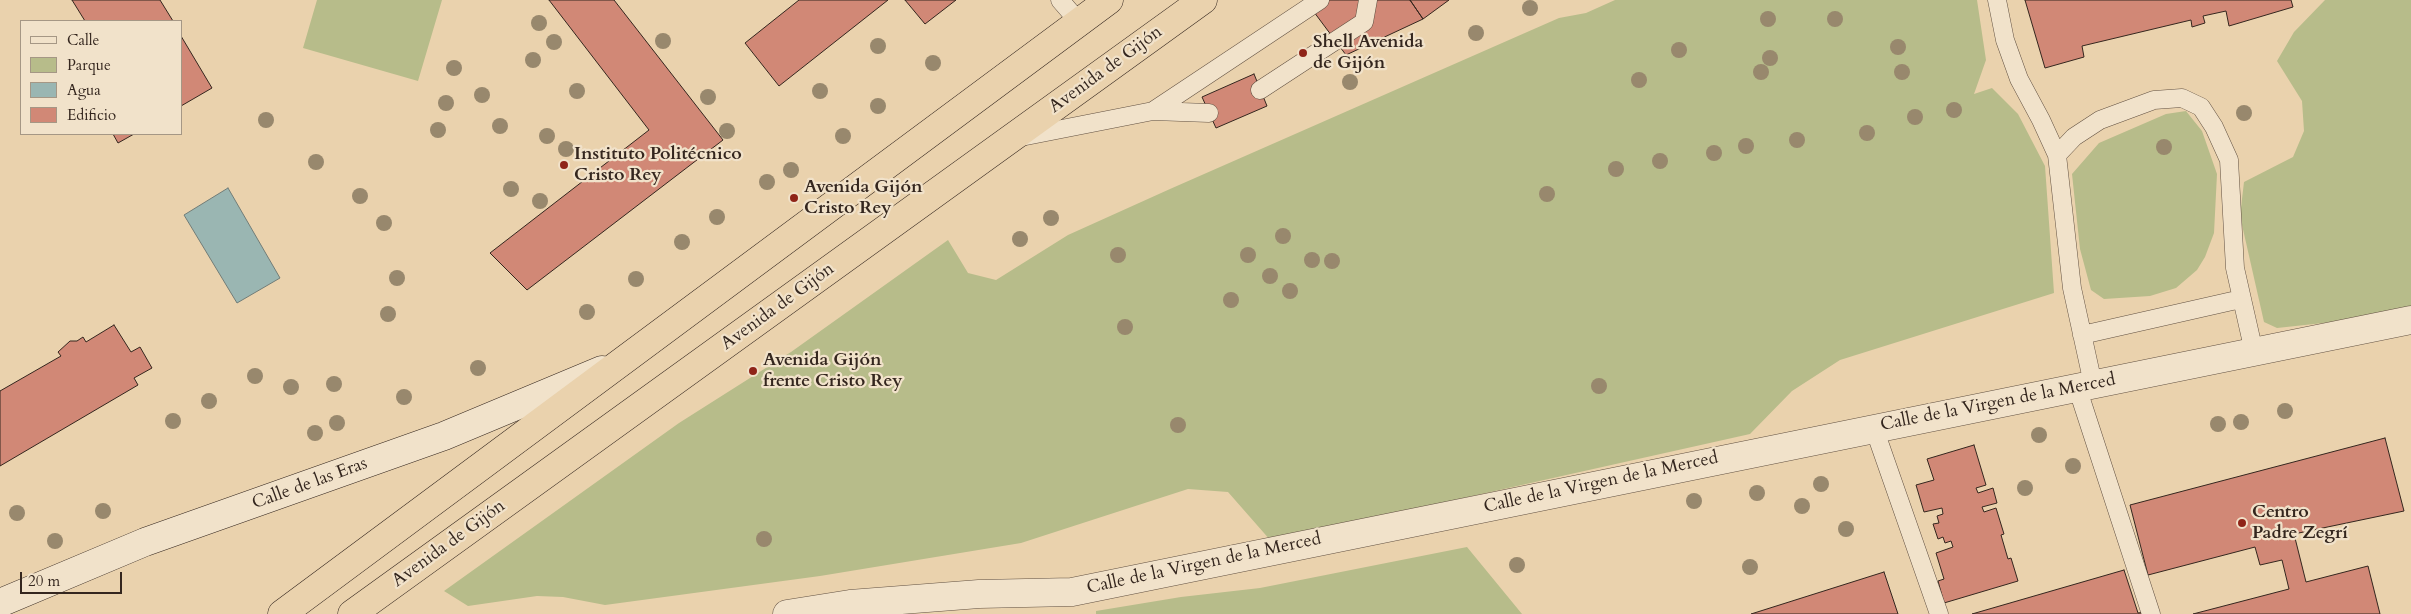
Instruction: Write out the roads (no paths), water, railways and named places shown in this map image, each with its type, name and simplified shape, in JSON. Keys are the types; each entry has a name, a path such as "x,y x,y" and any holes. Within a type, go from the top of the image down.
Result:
{"highway":[{"path":"282,614 1109,0"},
{"name":"Avenida de Gijón","path":"352,614 1203,0"}],"street":[{"name":"Calle de la Virgen de la Merced","path":"787,614 850,604 979,594 1072,592 2411,320"},
{"name":"Calle de las Eras","path":"0,603 145,542 444,436 619,363"},
{"path":"25,614 35,588"}],"lane":[{"path":"1060,0 1079,22"},
{"path":"1153,111 1320,0"},
{"path":"1260,90 1364,22 1368,0"},
{"path":"1997,0 2005,40 2019,79 2042,120 2057,155 2072,288 2082,335 2085,385 2152,614"},
{"path":"2057,155 2074,137 2100,120 2154,100 2182,98 2201,107 2214,127 2228,160 2235,268 2254,352"},
{"path":"1008,139 1153,111 1209,113"},
{"path":"2082,335 2241,299"},
{"path":"1874,428 1939,614"}],"water":[{"path":"228,188 280,278 237,303 184,215"}],"place":[{"name":"Shell Avenida de Gijón","path":"1303,53"},
{"name":"Instituto Politécnico Cristo Rey","path":"564,165"},
{"name":"Avenida Gijón Cristo Rey","path":"794,198"},
{"name":"Avenida Gijón frente Cristo Rey","path":"753,371"},
{"name":"Centro Padre Zegrí","path":"2242,523"}]}
